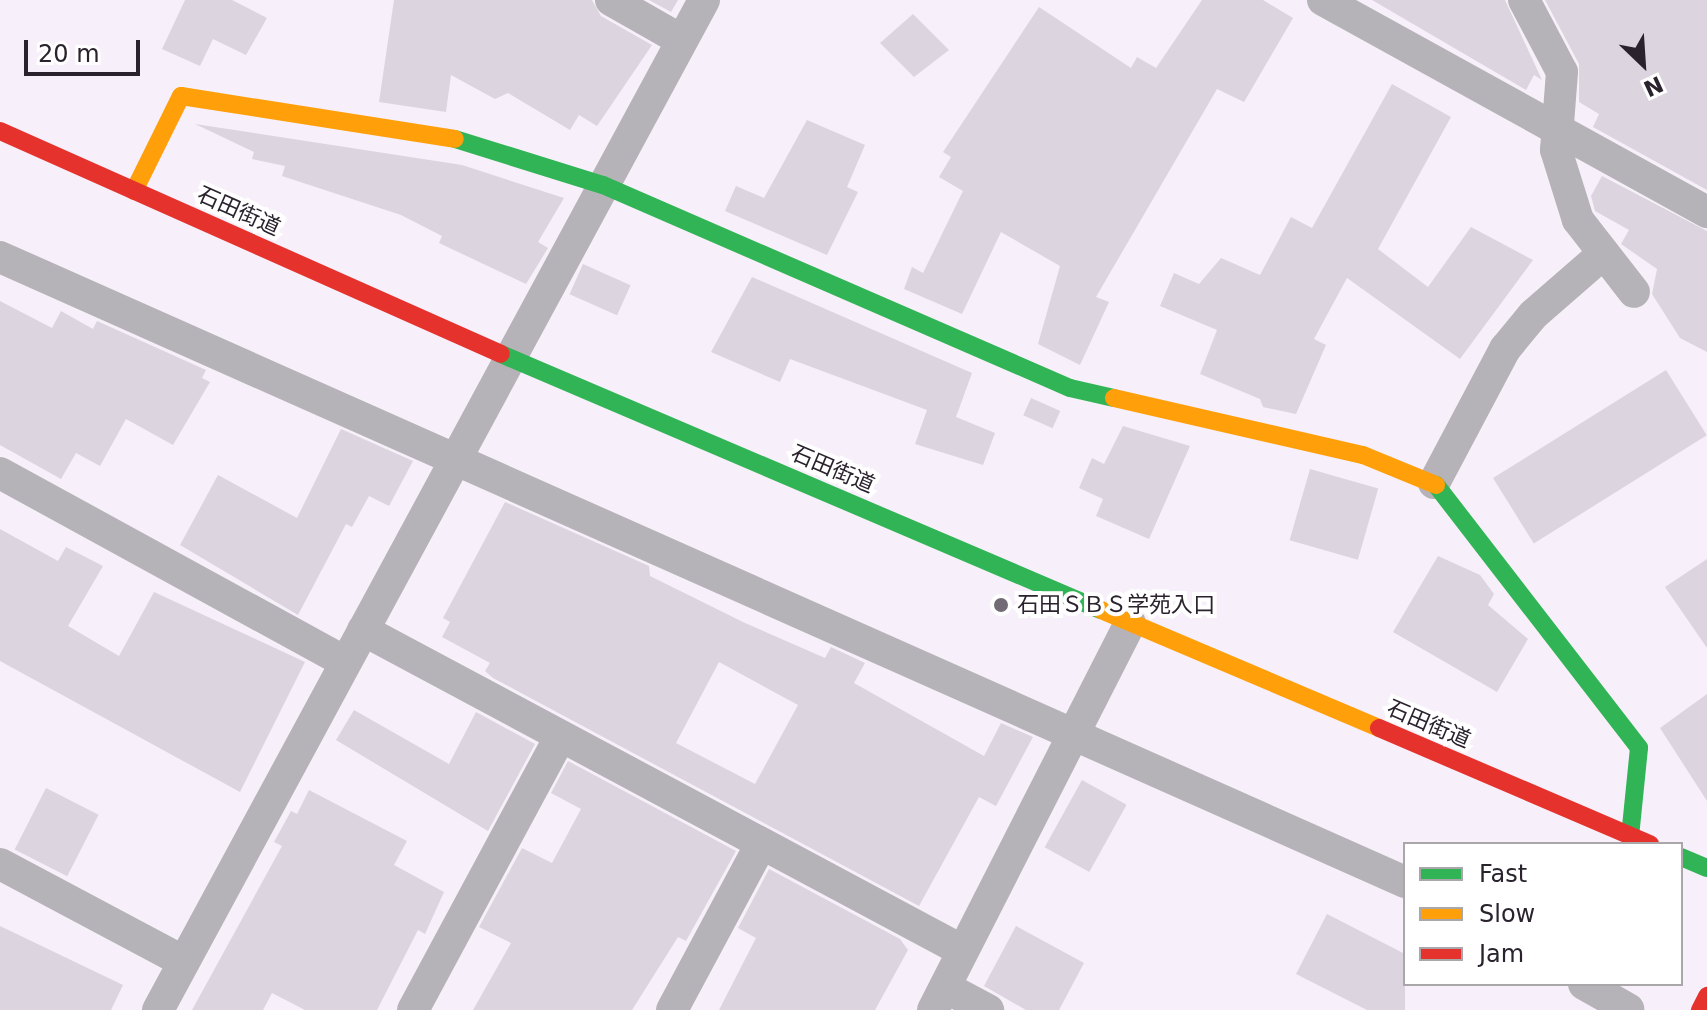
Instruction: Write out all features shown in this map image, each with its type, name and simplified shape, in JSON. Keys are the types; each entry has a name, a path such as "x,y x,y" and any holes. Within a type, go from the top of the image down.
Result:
{"street":[{"path":"611,0 681,40"},
{"path":"158,1010 704,0"},
{"path":"1323,0 1707,212"},
{"path":"1524,0 1562,72 1558,130 1566,188 1603,254 1634,292"},
{"path":"134,191 181,96 468,141 603,185 1070,388 1363,455 1434,483 1483,537 1639,748 1630,836"},
{"name":"石田街道","path":"0,131 510,358 1645,842"},
{"path":"1434,483 1505,349 1603,254"},
{"path":"0,257 1072,730 1403,881"},
{"path":"0,473 345,662"},
{"path":"988,1010 939,999 1072,730 1130,623"},
{"path":"363,630 760,846 961,950"},
{"path":"413,1010 560,737"},
{"path":"672,1010 760,846"},
{"path":"1683,858 1707,868"},
{"path":"0,864 184,962"},
{"path":"1570,1010 1583,986"},
{"path":"1588,986 1628,1009"},
{"path":"1700,1010 1707,996"}],"building":[{"path":"185,0 232,0 267,18 246,55 213,39 200,66 162,49"},
{"path":"394,0 592,0 601,16 652,45 597,126 579,115 570,130 508,93 495,99 451,75 446,112 379,102"},
{"path":"649,0 678,0 671,12"},
{"path":"1202,0 1263,0 1293,18 1244,102 1217,89 1096,297 1109,302 1080,365 1038,344 1060,266 1001,232 962,314 904,289 912,267 923,273 963,191 939,177 951,157 943,152 1039,7 1131,68 1137,57 1156,68"},
{"path":"1372,0 1505,0 1542,80 1534,75 1526,90"},
{"path":"1545,0 1707,0 1707,190 1593,127 1599,114 1579,102 1579,64"},
{"path":"913,14 949,50 914,77 880,43"},
{"path":"1392,84 1451,117 1378,249 1428,287 1471,227 1533,260 1460,359 1347,278 1314,339 1326,345 1296,414 1263,407 1260,399 1200,374 1217,330 1160,306 1174,273 1199,284 1221,258 1260,275 1291,217 1312,228"},
{"path":"807,120 865,145 847,187 858,192 827,255 725,211 736,186 764,198"},
{"path":"195,124 462,165 564,198 538,242 548,248 526,284 439,243 442,236 401,215 282,176 285,166 252,159 254,152"},
{"path":"1602,176 1707,231 1707,352 1680,338 1652,294 1657,269 1621,244 1629,230 1595,211 1591,196"},
{"path":"583,264 631,285 617,315 570,294"},
{"path":"752,277 972,373 956,417 995,433 983,465 915,444 927,410 790,359 780,382 711,352"},
{"path":"0,301 52,328 61,311 93,329 97,321 206,370 202,378 210,382 173,445 126,419 100,466 76,453 61,479 0,445"},
{"path":"1666,370 1707,435 1534,543 1493,478"},
{"path":"1031,398 1060,411 1053,428 1023,415"},
{"path":"1123,426 1190,446 1149,539 1096,516 1103,499 1079,488 1092,458 1104,464"},
{"path":"341,429 413,461 389,506 369,496 352,527 346,524 298,615 180,545 218,475 297,518"},
{"path":"1310,469 1378,489 1358,560 1290,540"},
{"path":"505,502 649,566 650,576 745,623 825,658 831,647 865,663 854,683 984,756 1001,723 1033,737 996,806 979,797 919,906 493,678 485,671 490,663 442,637 450,622 443,618","holes":["719,662 798,705 755,784 676,743"]},
{"path":"0,529 58,561 66,547 103,566 68,626 119,656 154,592 305,662 240,792 0,661"},
{"path":"1438,556 1480,575 1494,594 1488,605 1528,639 1497,692 1393,632"},
{"path":"1707,559 1707,648 1665,587"},
{"path":"1707,694 1707,801 1660,728"},
{"path":"354,710 449,764 476,712 535,744 488,831 336,740"},
{"path":"568,761 736,851 686,941 678,937 632,1010 473,1010 511,943 479,927 522,848 552,863 581,809 551,793"},
{"path":"1082,780 1127,805 1089,872 1045,847"},
{"path":"46,788 99,815 67,876 15,849"},
{"path":"309,790 407,841 394,865 444,892 425,934 418,930 377,1010 305,1010 272,993 263,1010 192,1010 282,846 274,842 291,811 297,814"},
{"path":"769,869 900,939 908,950 875,1010 719,1010 756,938 738,928"},
{"path":"1327,914 1403,953 1405,1010 1367,1010 1296,974"},
{"path":"0,926 123,985 111,1010 0,1010"},
{"path":"1016,926 1084,963 1059,1010 1026,1010 984,986"}],"traffic: fast":[{"path":"455,139 603,185 1070,388 1114,398"},
{"path":"501,354 1101,610"},
{"path":"1436,485 1639,748 1630,836"},
{"path":"1683,858 1707,868"}],"traffic: slow":[{"path":"134,191 181,96 455,139"},
{"path":"1114,398 1363,455 1436,485"},
{"path":"1101,610 1379,728"}],"traffic: jam":[{"path":"0,131 501,354"},
{"path":"1379,728 1645,842"},
{"path":"1700,1010 1707,996"}],"place":[{"name":"石田ＳＢＳ学苑入口","path":"1001,605"}]}
